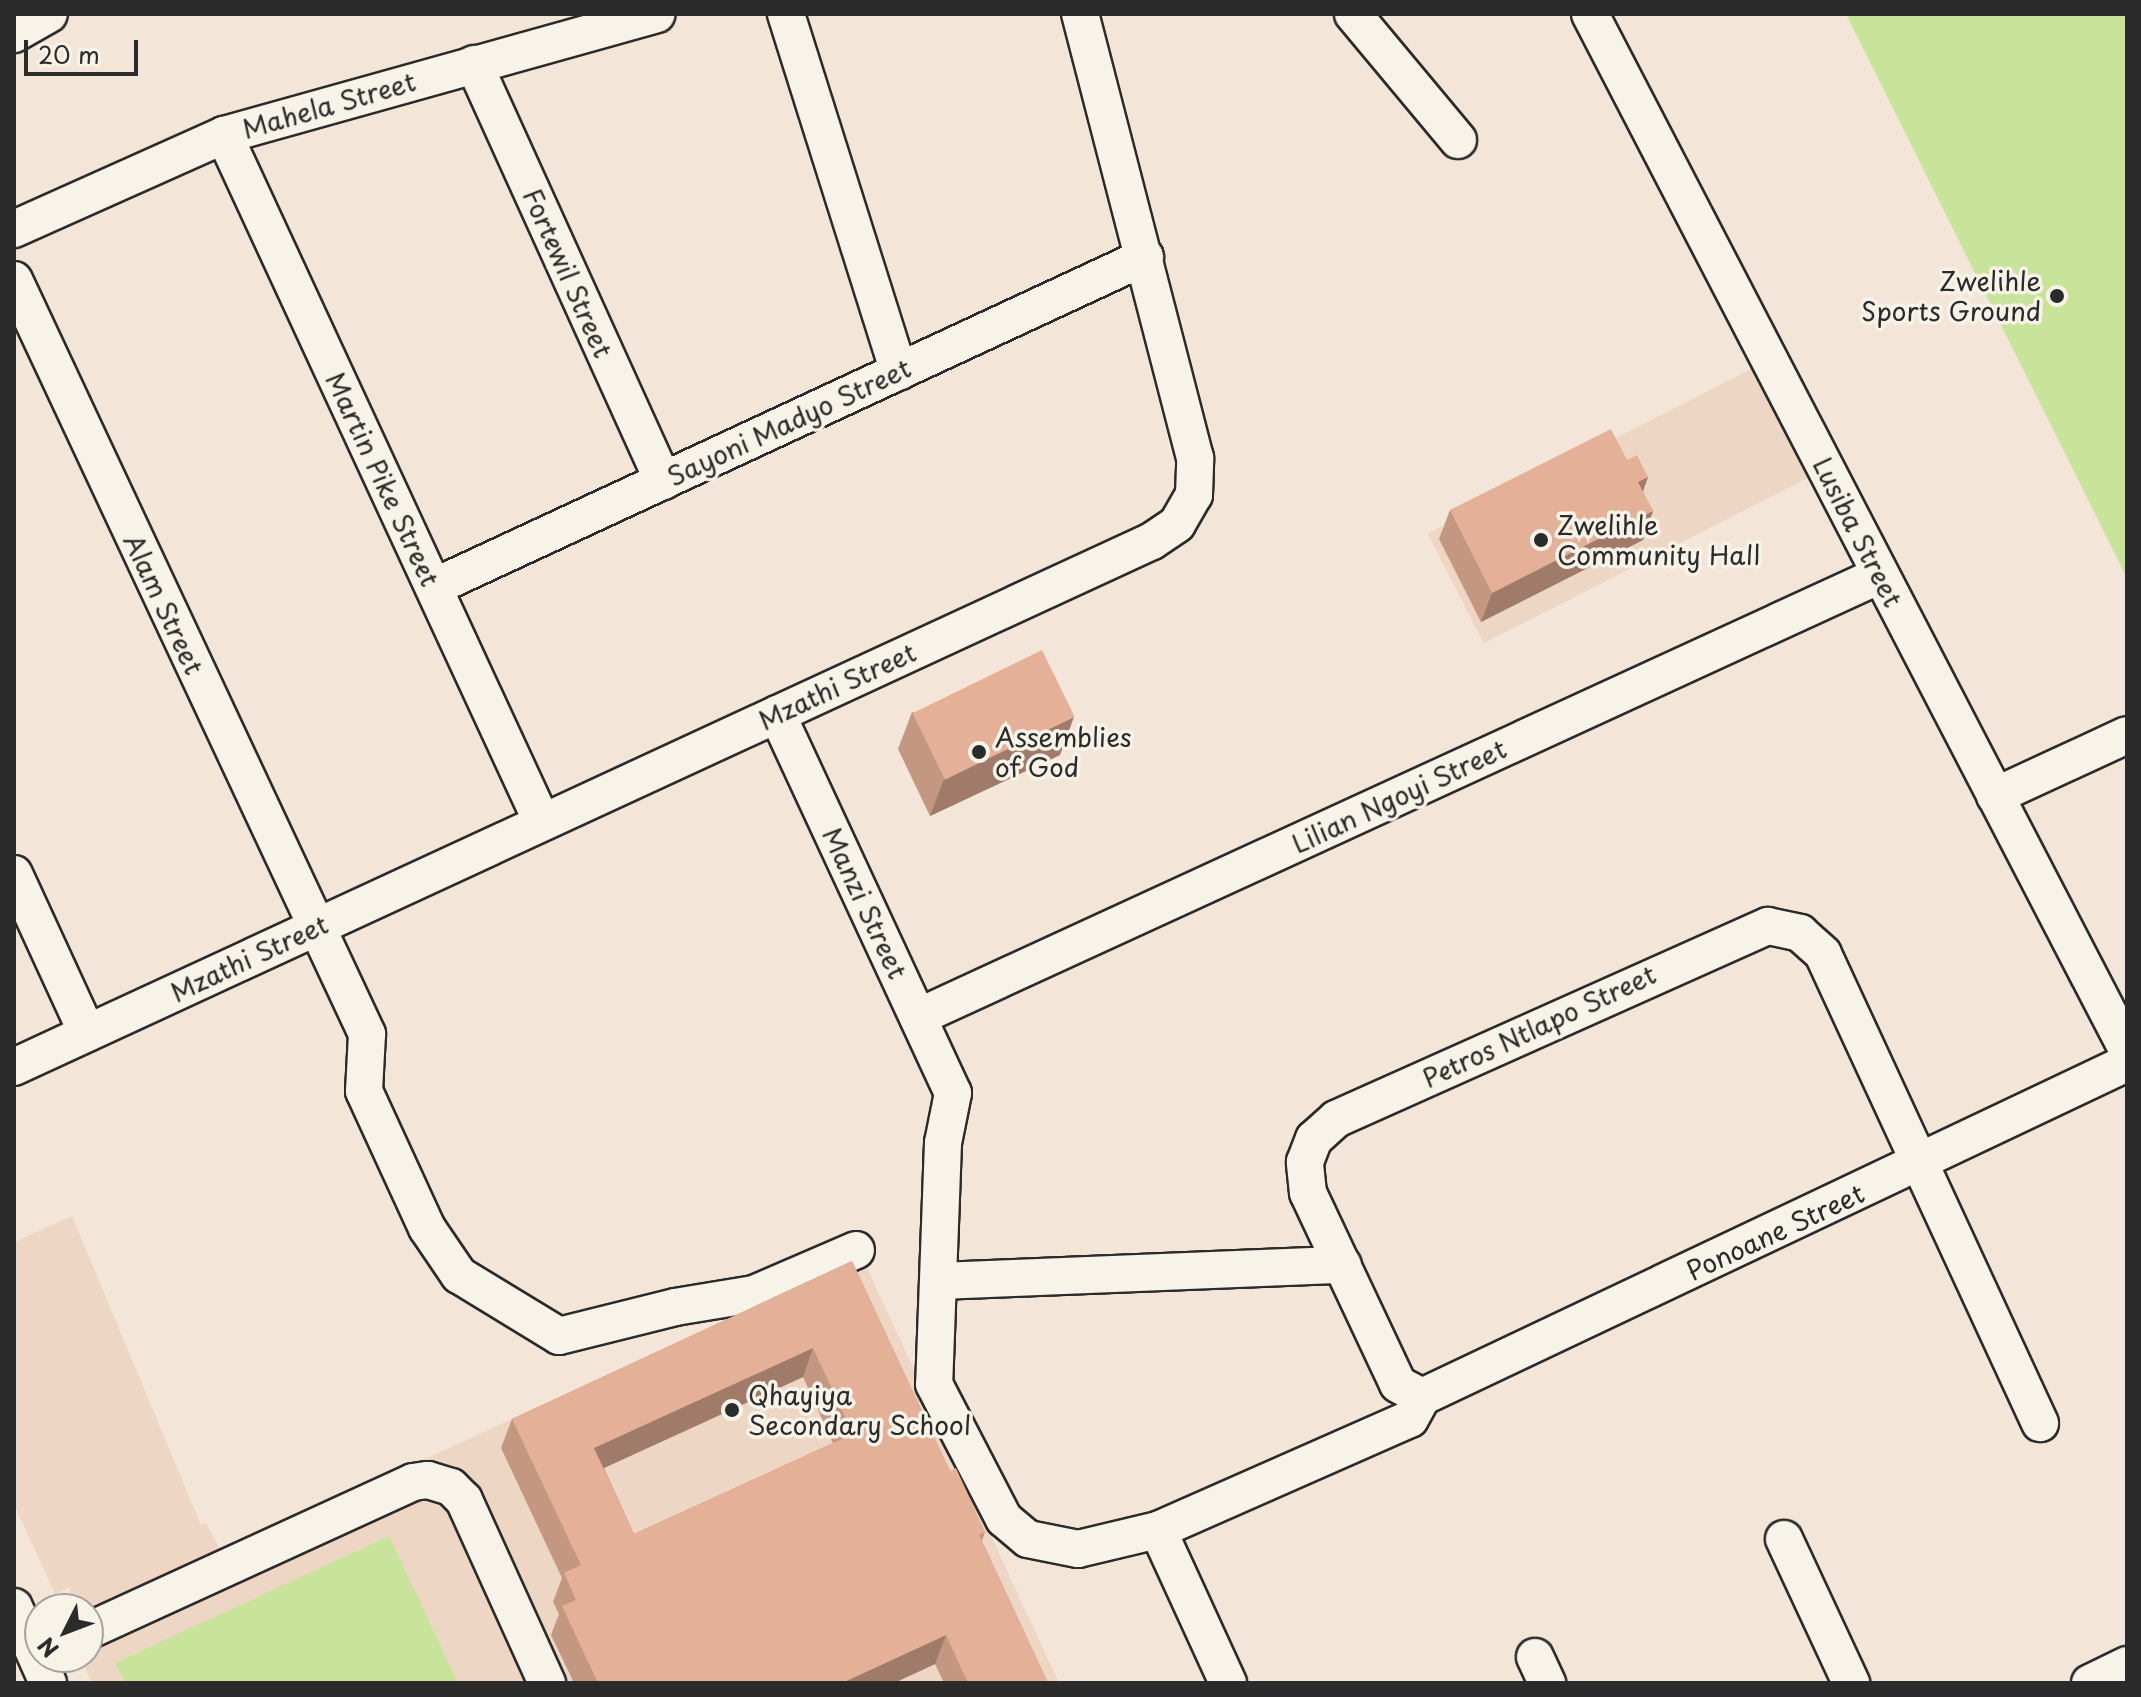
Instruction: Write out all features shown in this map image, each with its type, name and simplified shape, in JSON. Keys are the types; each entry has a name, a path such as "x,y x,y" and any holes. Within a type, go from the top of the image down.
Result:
{"street":[{"path":"14,34 49,14"},
{"name":"Mahela Street","path":"14,229 224,135 656,14"},
{"path":"786,14 899,372"},
{"name":"Mzathi Street","path":"14,1067 1152,541 1177,524 1194,495 1195,458 1080,14"},
{"path":"1353,14 1458,140"},
{"name":"Lusiba Street","path":"1590,14 2127,1049"},
{"name":"Fortewil Street","path":"474,64 663,481"},
{"name":"Martin Pike Street","path":"224,135 542,822"},
{"name":"Sayoni Madyo Street","path":"434,587 1145,257"},
{"name":"Alam Street","path":"14,280 367,1034 364,1091 427,1228 459,1275 559,1336 675,1307 754,1294 856,1250"},
{"name":"Lilian Ngoyi Street","path":"918,1017 1880,575"},
{"name":"Manzi Street","path":"777,714 953,1093 943,1143 939,1281"},
{"path":"1995,796 2127,735"},
{"path":"14,874 87,1033"},
{"name":"Petros Ntlapo Street","path":"1422,1397 1398,1384 1343,1265 1305,1178 1310,1147 1328,1124 1768,926 1800,933 1823,954 2040,1423"},
{"name":"Ponoane Street","path":"1422,1397 1920,1164 2127,1063"},
{"path":"1343,1265 939,1281 934,1384 1004,1519 1028,1539 1078,1549 1158,1530 1410,1419 1422,1397"},
{"path":"104,1624 413,1482 428,1480 451,1487 464,1500 547,1683"},
{"path":"1158,1530 1228,1683"},
{"path":"1784,1539 1851,1683"},
{"path":"14,1607 24,1628"},
{"path":"2090,1683 2127,1665"}],"shaded area":[{"path":"1753,368 1809,478 1484,643 1428,534"},
{"name":"Qhayiya Secondary School","path":"72,1216 201,1525 206,1523 222,1553 862,1257 1059,1683 92,1683 87,1673 104,1673 104,1593 69,1593 70,1587 55,1593 14,1504 14,1242"}],"green space":[{"name":"Zwelihle Sports Ground","path":"1846,14 2127,14 2127,578"},
{"path":"389,1536 458,1683 125,1683 115,1663"}],"building":[{"name":"Zwelihle Community Hall","path":"1611,429 1627,460 1637,455 1648,477 1638,482 1653,511 1492,593 1450,510"},
{"path":"1042,650 1074,717 945,780 913,713"},
{"path":"852,1261 950,1471 956,1468 985,1532 979,1535 1048,1683 968,1683 946,1635 842,1683 598,1683 562,1606 576,1600 564,1573 581,1565 512,1419","holes":["813,1348 853,1434 634,1534 594,1448"]}],"place":[{"name":"Zwelihle Sports Ground","path":"2057,296"},
{"name":"Zwelihle Community Hall","path":"1541,540"},
{"name":"Assemblies of God","path":"979,752"},
{"name":"Qhayiya Secondary School","path":"732,1410"}]}
